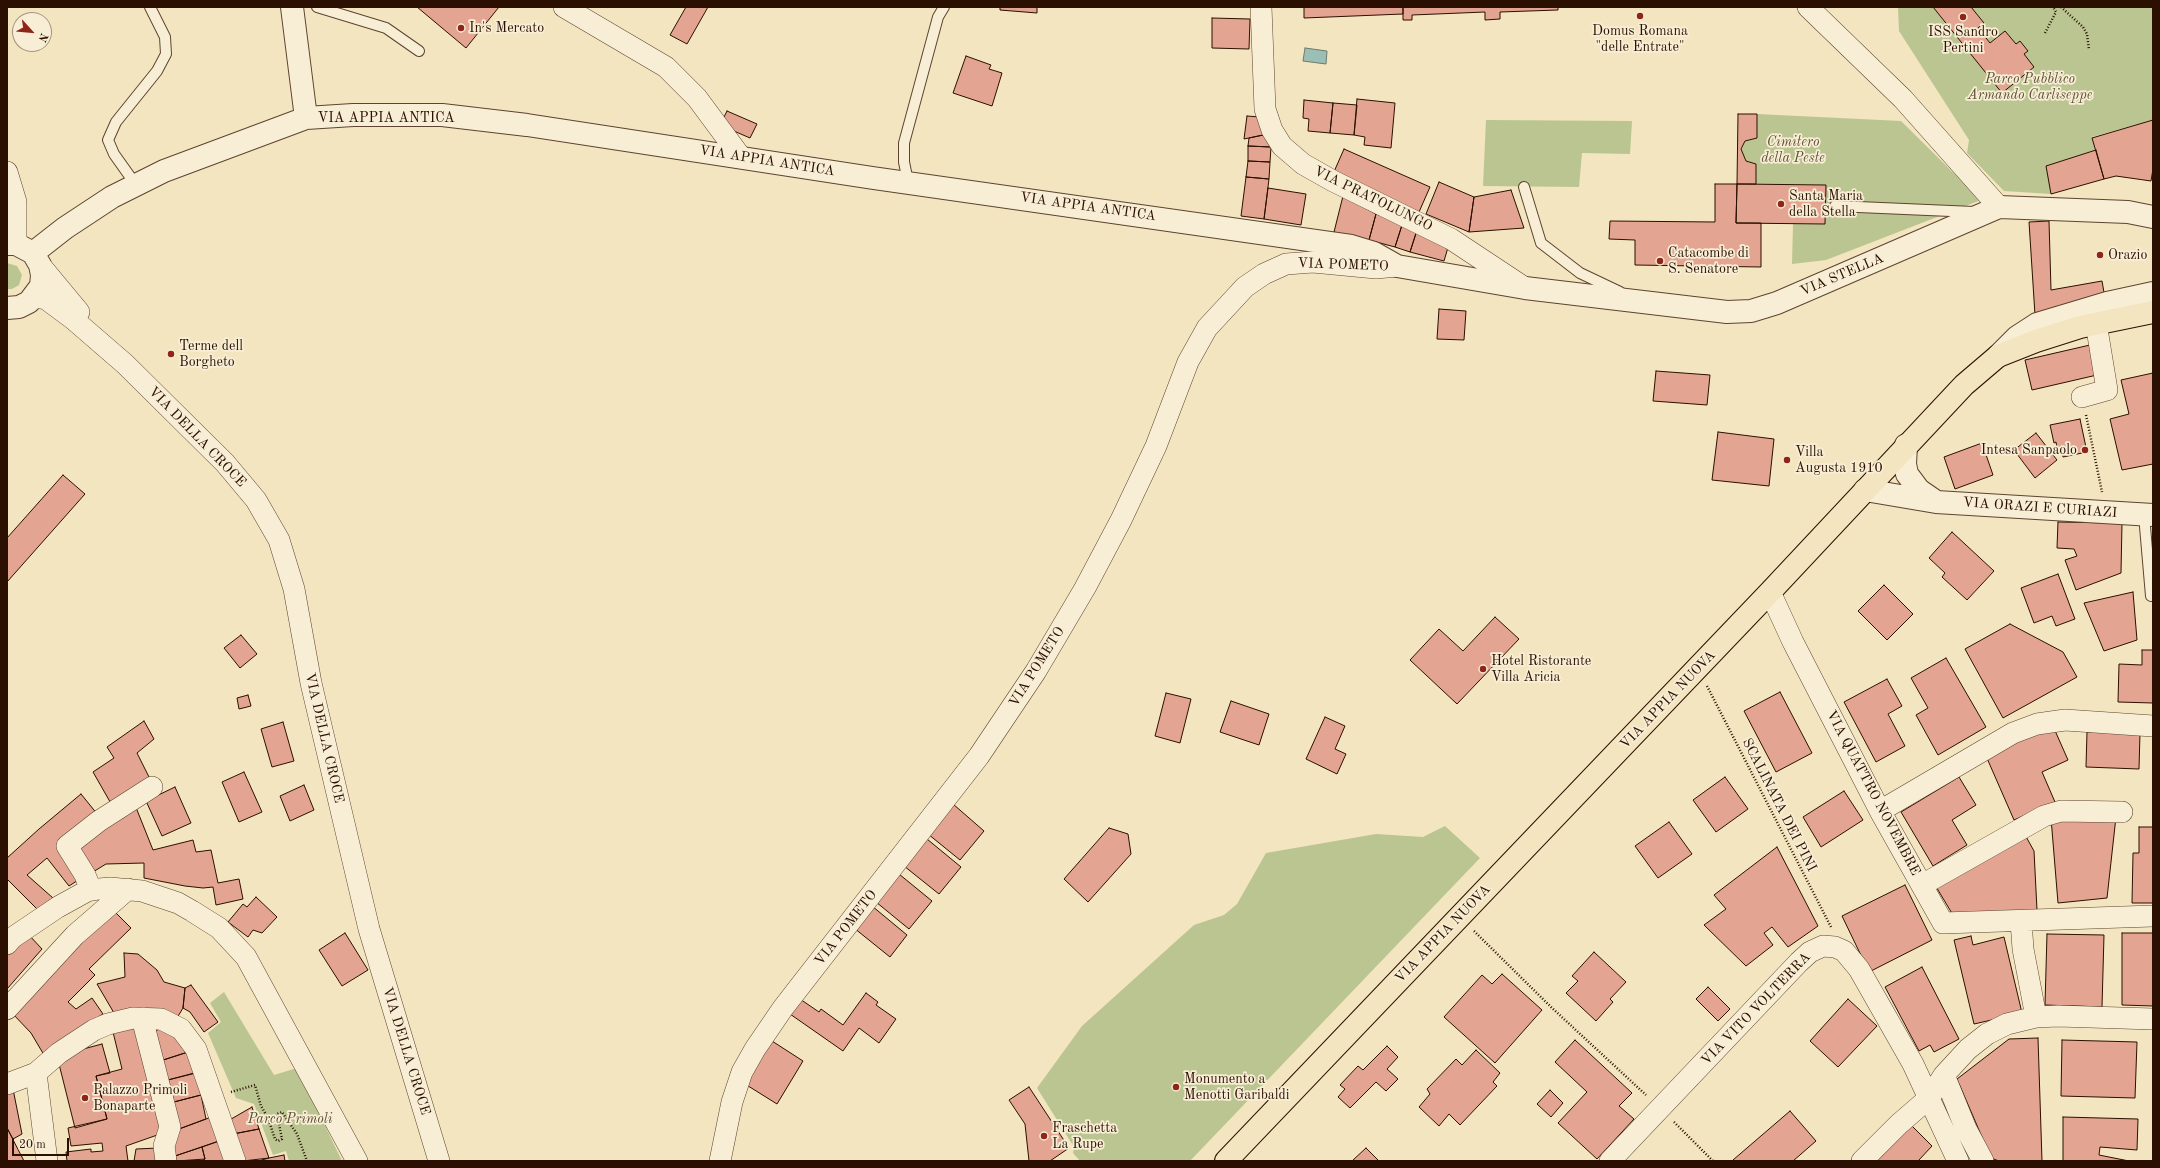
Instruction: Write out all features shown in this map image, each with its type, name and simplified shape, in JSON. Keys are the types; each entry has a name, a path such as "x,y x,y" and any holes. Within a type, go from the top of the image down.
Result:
{"main road":[{"name":"VIA APPIA NUOVA","path":"1229,1160 1770,592 1906,445 1964,385 1998,356 2048,336 2096,323 2153,312"}],"street":[{"path":"292,7 306,118"},
{"path":"564,7 642,52 678,77 697,98 740,156"},
{"name":"VIA PRATOLUNGO","path":"1261,7 1265,109 1272,130 1282,146 1303,164 1333,181 1451,239 1525,288"},
{"path":"1808,7 1903,99 1991,210"},
{"name":"VIA APPIA ANTICA","path":"24,252 65,228 106,201 164,171 306,118 353,115 442,115 528,125 1351,246 1374,253 1397,266 1525,288"},
{"path":"7,172 16,202 24,252 42,275 41,286 34,298 20,307 7,308"},
{"name":"VIA STELLA","path":"1525,288 1641,303 1727,312 1760,309 1991,210 2128,212 2153,217"},
{"name":"VIA DELLA CROCE","path":"24,252 125,364 237,476 262,509 282,546 294,589 311,683 369,929 439,1161"},
{"name":"VIA POMETO","path":"720,1161 732,1102 742,1072 754,1049 783,1008 974,763 1036,671 1085,588 1121,520 1156,446 1188,362 1207,328 1245,287 1264,274 1286,264 1313,262 1376,268 1397,266"},
{"path":"1998,356 2017,337 2037,324 2107,302 2153,293"},
{"name":"VIA DELLA CROCE","path":"34,298 46,299 73,319 125,364"},
{"path":"2082,397 2107,390 2096,323"},
{"path":"1906,445 1905,464 1907,474 1919,490 1936,502"},
{"name":"VIA ORAZI E CURIAZI","path":"1865,490 1936,502 2148,515"},
{"name":"VIA QUATTRO NOVEMBRE","path":"1770,592 1793,642 1880,811 1943,923 2153,916"},
{"path":"1880,811 2013,733 2037,724 2053,721 2153,726"},
{"path":"91,890 85,876 67,846 99,821 152,787"},
{"path":"1922,885 2044,816 2061,811 2122,812"},
{"path":"9,941 58,907 91,890 110,888 128,889 158,896 192,911 219,928 246,957 357,1161"},
{"path":"7,1009 75,935 128,889"},
{"path":"2021,921 2023,949 2036,1017"},
{"name":"VIA VITO VOLTERRA","path":"1610,1161 1805,956 1815,949 1823,946 1835,947 1844,950"},
{"path":"1844,950 1859,969 1913,1064 1958,1161"},
{"path":"1862,1161 1899,1124 1929,1098 1944,1075 1968,1049 1987,1034 2008,1024 2036,1017 2153,1019"},
{"path":"142,1018 170,1127 164,1146 166,1161"},
{"path":"7,1084 36,1072 59,1053 94,1030 121,1020 142,1018 161,1019 181,1029 196,1049 235,1161"},
{"path":"36,1072 47,1161"},
{"path":"1944,1075 1966,1129 1983,1161"}],"lane":[{"path":"136,185 114,154 108,140 116,122 157,71 166,54 165,38 150,7"},
{"path":"317,7 386,28 419,51"},
{"path":"908,182 904,162 904,143 938,17 944,7"},
{"path":"1524,187 1542,242 1580,273 1641,303"},
{"path":"1835,206 1991,210"},
{"path":"2148,515 2151,596"}],"path":[{"path":"2045,33 2056,12 2053,7"},
{"path":"2061,7 2083,27 2088,34 2089,50"},
{"path":"2082,397 2107,513"},
{"name":"SCALINATA DEI PINI","path":"1697,668 1844,950"},
{"path":"1460,917 1551,1007 1650,1098"},
{"path":"213,1097 255,1085 261,1106 268,1118 275,1139 278,1141 282,1136 277,1114 278,1112 283,1113 297,1134 308,1161"},
{"path":"1682,1130 1713,1161"}],"green space":[{"name":"Parco Pubblico Armando Carliseppe","path":"1898,7 2153,7 2153,120 2092,137 2096,150 2047,166 2051,194 2004,191 1967,153 1969,140 1899,31"},
{"name":"Cimitero della Peste","path":"1757,114 1901,121 1981,200 1826,260 1792,264 1793,224 1825,224 1826,185 1756,184 1756,164 1746,161 1741,149 1745,141 1757,138"},
{"path":"1486,120 1632,121 1630,154 1582,153 1579,187 1483,186"},
{"path":"7,263 17,266 22,275 19,285 12,289 7,289"},
{"path":"1445,826 1480,858 1190,1161 1080,1161 1073,1153 1074,1147 1037,1088 1082,1026 1194,925 1224,915 1237,904 1266,853 1376,834 1423,837"},
{"name":"Parco Primoli","path":"224,992 274,1075 297,1068 342,1161 289,1161 286,1151 273,1155 254,1104 236,1098 208,1033 221,1022 210,1003"}],"water":[{"path":"1305,48 1327,51 1326,64 1303,61"}],"building":[{"name":"In's Mercato","path":"417,7 499,7 466,48"},
{"path":"686,7 708,7 687,44 670,35"},
{"path":"1000,7 1037,7 1037,13 1000,10"},
{"path":"1304,7 1403,7 1403,14 1304,18"},
{"path":"1403,7 1558,7 1558,10 1500,12 1500,19 1485,20 1485,12 1412,15 1412,20 1403,20"},
{"path":"1933,7 1971,7 1984,23 1978,28 1990,43 2005,31 2016,44 2020,41 2028,51 2024,54 2034,67 2002,93"},
{"path":"1212,18 1250,19 1249,49 1212,48"},
{"path":"966,56 991,65 989,69 1002,73 992,106 953,93"},
{"path":"1357,99 1395,103 1391,148 1364,145 1365,137 1354,135"},
{"path":"1304,100 1333,103 1330,133 1308,131 1309,119 1303,118"},
{"path":"1333,103 1357,105 1354,135 1330,133"},
{"path":"727,111 757,124 750,138 720,125"},
{"path":"1738,114 1757,114 1757,138 1745,141 1741,149 1746,161 1756,164 1756,184 1737,184"},
{"path":"1247,116 1260,117 1268,134 1244,139"},
{"path":"2153,120 2153,169 2151,181 2116,176 2104,179 2092,138"},
{"path":"1268,134 1271,147 1248,146 1249,138"},
{"path":"1248,146 1271,147 1270,162 1248,161"},
{"path":"1344,149 1430,187 1419,212 1333,174"},
{"path":"2096,150 2104,179 2051,194 2046,166"},
{"path":"1248,161 1270,162 1269,179 1246,177"},
{"path":"1246,177 1269,179 1264,219 1241,216"},
{"path":"1439,182 1474,197 1469,232 1426,214"},
{"path":"1715,184 1737,184 1736,223 1761,223 1761,267 1635,265 1635,240 1609,239 1610,221 1715,222"},
{"name":"Santa Maria della Stella","path":"1737,184 1826,185 1825,224 1736,223"},
{"path":"1268,188 1306,194 1301,225 1264,219"},
{"path":"1511,190 1524,228 1469,232 1474,197"},
{"path":"1343,196 1376,214 1369,240 1334,232"},
{"path":"1376,214 1403,222 1395,247 1369,240"},
{"path":"2049,221 2051,290 2102,281 2105,298 2035,315 2029,222"},
{"path":"1403,222 1418,227 1410,252 1395,247"},
{"path":"1418,227 1449,244 1444,261 1410,252"},
{"path":"1439,309 1466,311 1464,340 1437,339"},
{"path":"2090,345 2097,375 2032,390 2025,360"},
{"path":"1656,371 1710,375 1707,405 1653,401"},
{"path":"2153,373 2153,464 2122,470 2110,419 2129,414 2121,380"},
{"path":"2080,419 2087,452 2063,457 2061,447 2057,448 2056,442 2054,443 2050,425"},
{"path":"1718,432 1774,439 1769,486 1712,480"},
{"path":"2036,433 2057,460 2035,478 2014,450"},
{"path":"1982,443 1993,475 1955,489 1944,457"},
{"path":"63,475 85,494 7,582 7,538"},
{"path":"2058,522 2122,523 2121,573 2076,590 2065,560 2077,556 2074,549 2057,548"},
{"path":"1952,532 1994,571 1967,600 1942,577 1945,573 1929,558"},
{"path":"2058,574 2075,619 2056,626 2052,616 2034,623 2021,588"},
{"path":"1884,585 1913,614 1887,640 1858,611"},
{"path":"2133,592 2137,640 2104,651 2084,603"},
{"path":"1495,617 1519,639 1457,704 1410,660 1439,629 1463,651"},
{"path":"2010,624 2063,652 2077,677 2003,718 1965,649"},
{"path":"241,635 257,654 240,668 224,648"},
{"path":"2142,650 2153,650 2153,703 2118,702 2119,664 2142,665"},
{"path":"1946,658 1986,727 1938,755 1916,715 1928,708 1911,678"},
{"path":"1887,679 1902,706 1888,714 1905,746 1876,762 1844,702"},
{"path":"1780,692 1812,753 1776,772 1744,711"},
{"path":"1166,693 1191,699 1180,743 1155,736"},
{"path":"248,695 251,706 239,709 237,698"},
{"path":"1231,701 1269,714 1259,745 1220,732"},
{"path":"1325,717 1345,726 1335,749 1346,754 1337,774 1306,759"},
{"path":"144,721 154,739 137,753 151,781 113,807 93,772 114,758 107,747"},
{"path":"283,722 294,761 272,767 261,729"},
{"path":"2053,726 2068,760 2042,772 2055,802 2014,820 1986,756"},
{"path":"2087,732 2140,733 2139,769 2086,767"},
{"path":"244,772 262,812 239,822 222,782"},
{"path":"1725,777 1748,809 1716,832 1693,800"},
{"path":"1959,777 1976,805 1952,820 1967,845 1933,866 1901,812"},
{"path":"304,785 314,810 290,821 280,796"},
{"path":"175,787 191,823 162,836 146,801"},
{"path":"1844,791 1863,820 1821,847 1803,817"},
{"path":"81,794 98,815 58,849 83,877 69,886 47,858 27,875 53,898 37,909 7,879 7,858"},
{"path":"953,804 984,831 960,860 928,834"},
{"path":"135,805 153,850 193,840 196,852 211,850 218,883 239,879 243,899 216,905 213,887 203,888 185,886 144,878 144,863 106,864 88,875 73,844"},
{"path":"2116,817 2107,898 2058,903 2051,818"},
{"path":"1669,822 1692,854 1658,878 1635,846"},
{"path":"2139,827 2153,827 2153,903 2132,903 2133,853 2139,853"},
{"path":"1109,828 1128,834 1131,854 1088,902 1064,879"},
{"path":"2024,833 2034,851 2037,910 1953,915 1935,885"},
{"path":"927,839 961,867 939,894 904,866"},
{"path":"1777,847 1818,926 1788,947 1772,927 1764,933 1773,945 1746,966 1704,925 1726,909 1714,895"},
{"path":"899,874 932,901 909,929 876,902"},
{"path":"1905,885 1932,940 1869,972 1842,916"},
{"path":"256,897 277,917 262,933 253,930 248,937 228,922 243,904 247,907"},
{"path":"872,906 907,935 890,957 854,928"},
{"path":"114,911 131,928 89,969 95,975 68,1002 76,1009 92,998 103,1014 83,1027 47,1060 31,1033 12,1013"},
{"path":"345,933 368,970 342,986 319,950"},
{"path":"2122,933 2153,933 2153,1006 2122,1005"},
{"path":"28,934 42,949 7,989 7,956"},
{"path":"2047,934 2104,935 2102,1007 2045,1005"},
{"path":"1971,936 1973,945 2004,937 2022,1013 1974,1024 1954,940"},
{"path":"1594,952 1626,982 1610,999 1613,1002 1596,1021 1566,993 1578,981 1572,976"},
{"path":"124,953 138,954 157,970 164,982 185,988 183,1008 177,1018 114,1013 97,984 125,977"},
{"path":"1922,967 1959,1039 1934,1052 1930,1045 1919,1051 1885,987"},
{"path":"1502,974 1542,1010 1495,1063 1444,1017 1482,975 1492,984"},
{"path":"191,985 218,1022 204,1032 190,1012 183,1008 185,988"},
{"path":"1708,987 1730,1009 1718,1021 1696,999"},
{"path":"866,993 878,1002 876,1005 896,1019 879,1043 859,1028 843,1051 790,1014 800,999 819,1012 821,1009 843,1025"},
{"path":"1848,999 1877,1026 1838,1067 1810,1041"},
{"path":"140,1026 163,1133 126,1146 128,1161 67,1161 66,1152 91,1149 91,1152 103,1151 102,1143 71,1146 68,1128 107,1119 96,1076 122,1069 113,1032"},
{"path":"169,1026 188,1052 157,1062 148,1033"},
{"path":"2038,1038 2042,1161 1999,1161 1991,1158 1957,1079 2009,1039"},
{"path":"1575,1040 1632,1093 1619,1106 1634,1119 1597,1159 1558,1123 1587,1092 1555,1062"},
{"path":"2062,1040 2137,1042 2135,1098 2061,1096"},
{"path":"772,1041 803,1061 777,1104 745,1084"},
{"name":"Palazzo Primoli Bonaparte","path":"102,1044 110,1073 96,1076 107,1119 75,1128 57,1056"},
{"path":"1387,1046 1398,1057 1387,1069 1398,1079 1386,1091 1376,1082 1350,1108 1338,1097 1345,1089 1340,1085 1358,1066 1363,1070"},
{"path":"1476,1050 1500,1073 1493,1082 1497,1086 1460,1125 1449,1114 1439,1126 1419,1107 1430,1094 1427,1089 1456,1059 1462,1065"},
{"path":"188,1052 198,1072 164,1081 157,1062"},
{"path":"196,1073 201,1095 170,1103 164,1081"},
{"path":"12,1084 22,1134 13,1139 7,1128 7,1087"},
{"name":"Fraschetta La Rupe","path":"1029,1087 1069,1148 1050,1161 1029,1161 1025,1124 1009,1100"},
{"path":"1550,1090 1563,1103 1551,1117 1537,1104"},
{"path":"201,1095 206,1119 179,1129 170,1103"},
{"path":"252,1107 259,1129 233,1134 226,1122"},
{"path":"1790,1111 1816,1141 1793,1161 1733,1160"},
{"path":"214,1116 222,1140 175,1156 171,1132"},
{"path":"2063,1117 2138,1119 2137,1150 2100,1147 2099,1155 2129,1161 2063,1161"},
{"path":"1911,1125 1932,1146 1918,1161 1877,1161"},
{"path":"7,1128 24,1161 7,1161"},
{"path":"259,1129 269,1158 243,1161 233,1134"},
{"path":"222,1140 228,1161 201,1161 205,1159 202,1147"},
{"path":"202,1147 205,1159 177,1161 175,1156"},
{"path":"158,1148 156,1161 134,1161 136,1149"},
{"path":"1366,1148 1379,1161 1352,1161"},
{"path":"284,1155 285,1161 258,1161 269,1158"}],"place":[{"name":"Domus Romana \"delle Entrate\"","path":"1640,16"},
{"name":"ISS Sandro Pertini","path":"1963,17"},
{"name":"In's Mercato","path":"461,28"},
{"name":"Santa Maria della Stella","path":"1781,204"},
{"name":"Orazio","path":"2100,255"},
{"name":"Catacombe di S. Senatore","path":"1660,261"},
{"name":"Terme dell Borgheto","path":"171,354"},
{"name":"Intesa Sanpaolo","path":"2085,450"},
{"name":"Villa Augusta 1910","path":"1787,460"},
{"name":"Hotel Ristorante Villa Aricia","path":"1483,669"},
{"name":"Monumento a Menotti Garibaldi","path":"1176,1087"},
{"name":"Palazzo Primoli Bonaparte","path":"85,1098"},
{"name":"Fraschetta La Rupe","path":"1044,1136"}]}
